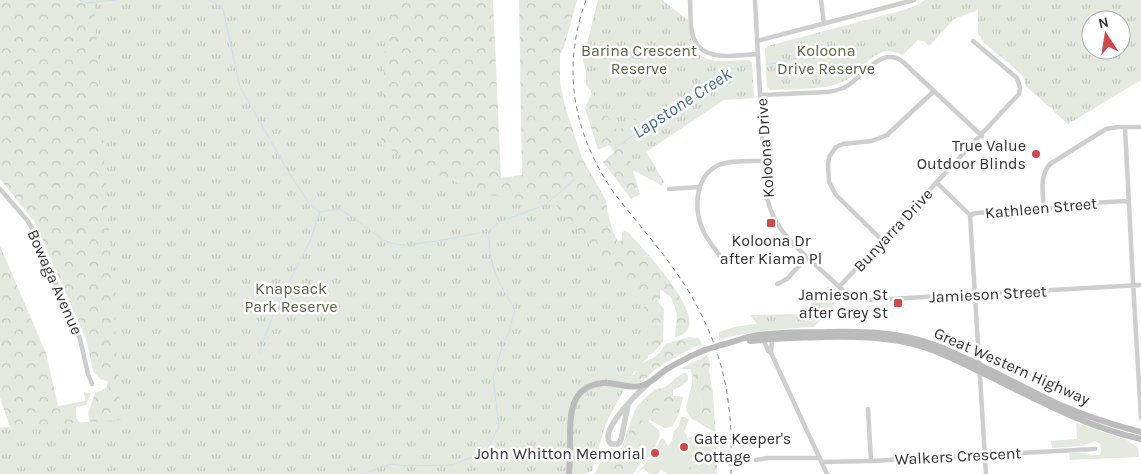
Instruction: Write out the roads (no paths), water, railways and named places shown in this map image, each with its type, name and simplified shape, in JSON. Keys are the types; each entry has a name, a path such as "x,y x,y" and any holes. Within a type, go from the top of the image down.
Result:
{"main road":[{"name":"Great Western Highway","path":"648,383 691,356 745,338 763,337 777,333 854,331 893,334 933,344 1058,410 1118,434 1141,440"},
{"name":"Great Western Highway","path":"763,337 772,339 855,336 894,340 931,350 980,369 1058,404 1105,422 1141,432"},
{"path":"570,474 571,415 573,404 580,393 598,384 612,383 638,386 648,383"}],"street":[{"path":"690,0 693,38 702,50 718,56 758,54"},
{"name":"Koloona Drive","path":"755,0 766,194 773,216 784,234 839,287"},
{"path":"821,0 824,24"},
{"path":"758,41 914,0"},
{"name":"Bunyarra Drive","path":"839,287 982,136 1019,94 1020,86 1015,76 973,41"},
{"path":"760,95 836,90 848,85 877,61 887,57 894,58 900,60 982,136"},
{"path":"883,241 833,192 829,178 829,157 836,147 843,144 872,141 887,135 934,91"},
{"path":"1044,209 1043,177 1050,164 1110,128 1141,127"},
{"path":"1125,128 1141,418"},
{"path":"723,260 705,235 701,225 698,204 701,182 718,165 764,160"},
{"name":"Kathleen Street","path":"937,183 970,215 976,213 1044,209 1088,203 1128,201"},
{"path":"669,189 699,187"},
{"name":"Bowaga Avenue","path":"0,189 32,228 80,339 92,384"},
{"path":"970,215 986,474"},
{"path":"776,284 787,279 807,257"},
{"name":"Jamieson Street","path":"839,287 850,296 862,300 1141,285"},
{"path":"763,337 768,351 772,353"},
{"path":"772,339 772,353 827,474"},
{"name":"Great Western Highway","path":"628,405 621,440 618,444 611,444 608,438 609,432 617,418 628,405 648,383"},
{"path":"868,409 871,461"},
{"name":"Walkers Crescent","path":"756,460 768,458 871,461 1095,449"}],"waterway":[{"path":"80,0 86,3 116,0"},
{"path":"209,0 223,9 240,87 289,173 309,203 320,212 339,209 383,240 394,244 406,245 437,241 489,231"},
{"name":"Lapstone Creek","path":"767,65 836,49"},
{"name":"Lapstone Creek","path":"615,148 731,69 751,65"},
{"name":"Lapstone Creek","path":"363,474 391,464 406,466 452,465 485,452 499,427 493,378 515,309 495,273 490,253 489,231 499,222 545,205 575,179"},
{"path":"259,353 275,310 310,241 320,212"}],"railway":[{"path":"586,0 578,26 574,51 573,76 575,100 581,124 589,147 614,193 678,275 709,331 720,361 727,393 731,425 731,474"}],"place":[{"name":"True Value Outdoor Blinds","path":"1036,154"},
{"name":"Koloona Dr after Kiama Pl","path":"771,223"},
{"name":"Jamieson St after Grey St","path":"898,303"},
{"name":"Gate Keeper's Cottage","path":"684,447"},
{"name":"John Whitton Memorial","path":"655,453"}],"park label":[{"name":"Barina Crescent Reserve","path":"639,59"},
{"name":"Koloona Drive Reserve","path":"826,59"},
{"name":"Knapsack Park Reserve","path":"291,297"}]}
